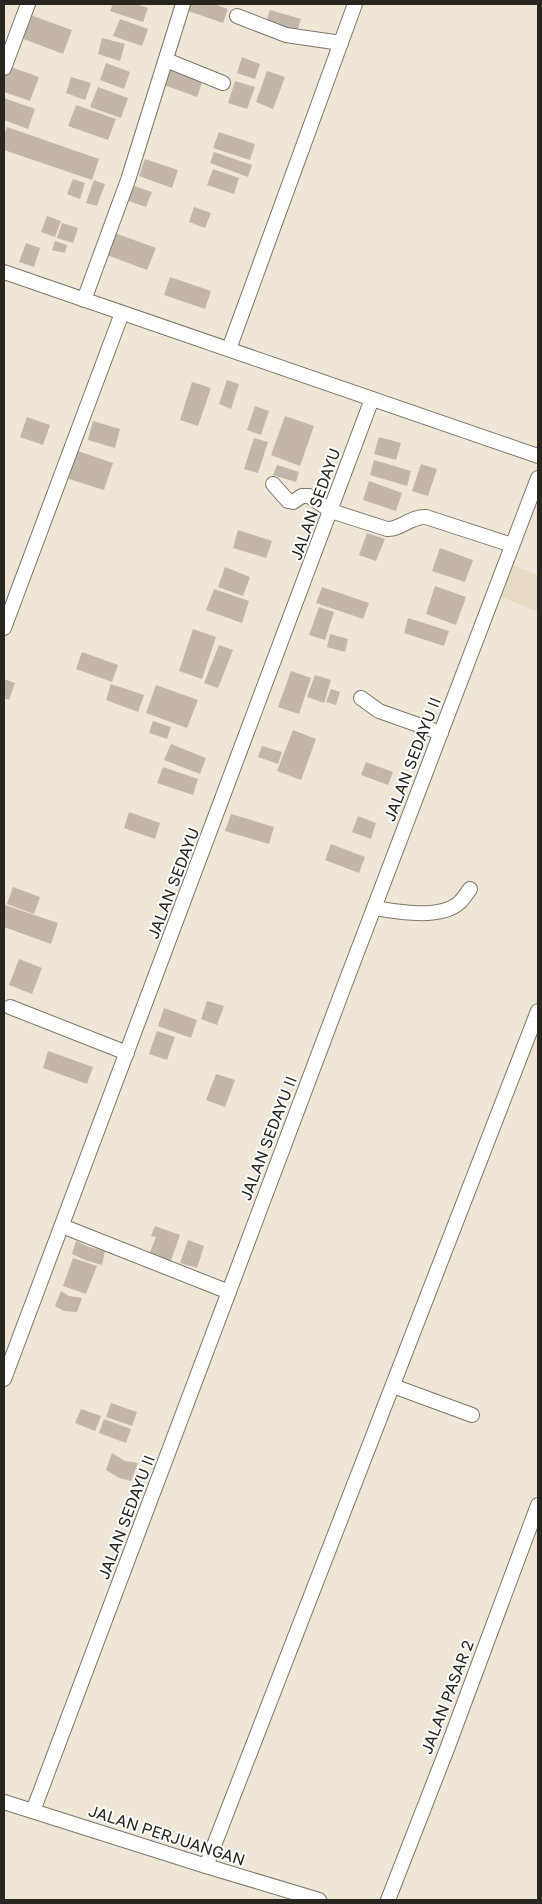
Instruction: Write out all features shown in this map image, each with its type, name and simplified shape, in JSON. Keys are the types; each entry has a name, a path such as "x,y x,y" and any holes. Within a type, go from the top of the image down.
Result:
{"street":[{"path":"4,68 28,4"},
{"path":"84,300 128,180 183,4"},
{"path":"228,350 355,4"},
{"path":"237,16 286,34 341,43"},
{"path":"166,60 224,83"},
{"path":"4,272 538,456"},
{"path":"4,628 122,313"},
{"name":"JALAN SEDAYU","path":"4,1379 372,399"},
{"name":"JALAN SEDAYU II","path":"33,1811 538,478"},
{"path":"273,484 288,501 293,502 302,496 308,496 331,511 390,530 414,518 426,517 512,545"},
{"path":"361,698 379,711 441,733"},
{"path":"374,908 427,913 446,909 459,903 470,889"},
{"path":"10,1007 127,1053"},
{"path":"206,1866 392,1386 535,1030 538,1011"},
{"path":"62,1226 229,1292"},
{"path":"392,1386 472,1415"},
{"name":"JALAN PASAR 2","path":"388,1900 538,1505"},
{"name":"JALAN PERJUANGAN","path":"4,1802 319,1900"}],"shaded area":[{"path":"510,564 538,575 538,612 499,596"}],"building":[{"path":"113,4 136,4 148,8 143,22 110,11"},
{"path":"191,4 214,4 228,9 223,23 188,11"},
{"path":"270,10 301,19 297,32 266,22"},
{"path":"30,15 72,30 63,54 21,38"},
{"path":"120,19 148,29 142,46 113,36"},
{"path":"102,38 125,44 120,61 98,54"},
{"path":"242,57 260,64 255,79 237,73"},
{"path":"106,63 130,72 124,89 100,80"},
{"path":"8,66 39,77 30,101 4,92 4,78"},
{"path":"170,68 203,80 197,97 164,85"},
{"path":"267,71 285,77 273,109 256,102"},
{"path":"71,77 91,83 85,100 66,93"},
{"path":"235,81 255,87 247,109 228,103"},
{"path":"98,87 128,98 121,118 90,107"},
{"path":"4,98 35,109 28,129 4,120"},
{"path":"76,105 116,119 108,140 68,126"},
{"path":"7,127 99,159 92,180 4,150 4,136"},
{"path":"219,132 255,144 250,160 213,148"},
{"path":"214,152 252,165 248,177 210,163"},
{"path":"145,159 178,170 172,188 139,176"},
{"path":"213,169 239,178 234,194 207,185"},
{"path":"73,179 85,183 80,199 67,194"},
{"path":"94,180 105,184 97,206 86,203"},
{"path":"128,184 152,192 146,207 123,199"},
{"path":"194,207 211,213 205,228 189,222"},
{"path":"47,216 61,221 55,237 41,232"},
{"path":"62,223 78,228 73,243 57,238"},
{"path":"112,232 156,248 147,270 104,254"},
{"path":"55,241 67,245 65,253 52,250"},
{"path":"26,243 40,248 34,267 19,262"},
{"path":"170,277 211,291 205,309 164,295"},
{"path":"227,380 239,384 231,409 219,404"},
{"path":"192,382 211,388 198,426 180,420"},
{"path":"255,406 269,411 261,435 247,430"},
{"path":"285,416 314,426 300,466 271,455"},
{"path":"27,417 50,425 43,445 20,437"},
{"path":"93,421 120,429 115,448 88,440"},
{"path":"379,437 401,443 396,460 374,454"},
{"path":"254,438 268,442 258,473 244,469"},
{"path":"75,450 113,463 104,490 66,478"},
{"path":"374,460 411,471 407,486 370,475"},
{"path":"421,464 437,469 428,496 412,491"},
{"path":"277,465 299,472 296,482 273,475"},
{"path":"369,481 402,493 396,511 363,500"},
{"path":"238,530 272,541 266,558 233,548"},
{"path":"367,533 385,539 376,561 359,555"},
{"path":"440,548 473,560 465,582 432,571"},
{"path":"225,567 250,577 243,596 218,587"},
{"path":"435,586 466,597 456,625 426,614"},
{"path":"322,587 369,603 363,619 316,603"},
{"path":"214,589 249,601 242,623 206,610"},
{"path":"319,607 334,612 325,640 309,635"},
{"path":"408,618 449,631 444,646 404,633"},
{"path":"193,629 216,637 202,679 179,671"},
{"path":"330,634 348,639 345,652 327,647"},
{"path":"219,645 233,650 218,688 204,683"},
{"path":"82,652 118,665 112,682 76,669"},
{"path":"291,671 311,678 299,714 278,707"},
{"path":"315,675 331,680 324,703 307,697"},
{"path":"4,679 15,683 9,700 4,698"},
{"path":"111,684 144,695 138,712 106,700"},
{"path":"156,685 198,700 187,728 146,713"},
{"path":"331,689 340,692 336,705 326,702"},
{"path":"153,721 171,727 167,739 149,733"},
{"path":"293,730 316,739 301,780 277,771"},
{"path":"171,744 206,758 200,774 164,760"},
{"path":"262,746 282,752 278,764 258,757"},
{"path":"366,762 393,772 388,785 361,775"},
{"path":"163,767 198,779 193,795 157,783"},
{"path":"129,812 160,823 155,839 124,828"},
{"path":"231,814 274,827 269,844 225,831"},
{"path":"358,816 376,823 371,839 352,832"},
{"path":"331,844 365,857 359,873 325,860"},
{"path":"13,887 40,897 34,914 7,904"},
{"path":"5,905 58,923 51,944 4,927"},
{"path":"19,959 42,968 32,994 9,985"},
{"path":"207,1001 224,1006 217,1025 201,1019"},
{"path":"164,1008 197,1020 191,1038 158,1026"},
{"path":"157,1031 175,1037 167,1060 149,1054"},
{"path":"48,1051 93,1067 87,1084 43,1068"},
{"path":"216,1074 235,1080 225,1107 206,1100"},
{"path":"155,1226 180,1235 170,1263 149,1255 156,1237 151,1236"},
{"path":"188,1240 204,1246 197,1268 180,1263"},
{"path":"76,1241 105,1251 102,1265 72,1254"},
{"path":"73,1258 97,1266 86,1294 63,1286"},
{"path":"61,1291 69,1296 82,1298 77,1312 64,1311 55,1306"},
{"path":"111,1403 137,1412 132,1426 106,1417"},
{"path":"81,1409 101,1416 95,1431 75,1423"},
{"path":"104,1419 131,1429 126,1443 99,1433"},
{"path":"112,1453 125,1461 138,1463 131,1481 119,1478 106,1470"}]}
